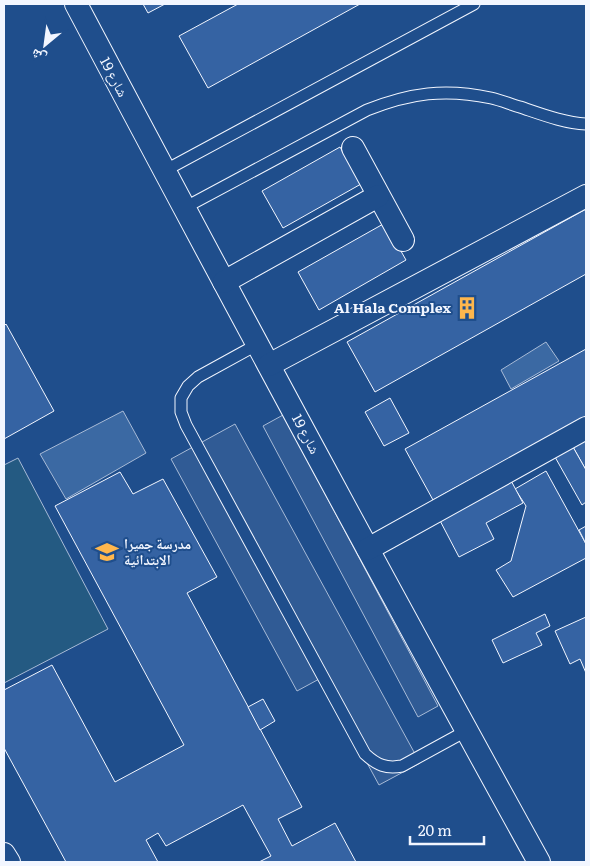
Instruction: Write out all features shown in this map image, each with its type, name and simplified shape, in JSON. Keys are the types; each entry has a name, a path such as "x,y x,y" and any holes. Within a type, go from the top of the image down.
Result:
{"street":[{"name":"شارع 19","path":"76,4 466,731 539,862"},
{"path":"353,148 403,240"},
{"path":"224,282 378,196"},
{"path":"269,365 586,196"},
{"path":"368,549 586,428"},
{"path":"4,854 9,862"}],"lane":[{"path":"164,171 474,4"},
{"path":"184,208 367,110 391,101 416,95 441,92 492,98 567,122 586,124"},
{"path":"258,344 198,377 188,386 182,398 180,412 186,425 365,754 373,762 382,766 402,766 466,731"}],"shaded area":[{"path":"546,342 559,361 511,389 501,370"},
{"path":"123,411 146,453 66,499 40,454"},
{"path":"283,415 438,706 418,717 263,426"},
{"path":"235,424 420,763 379,785 321,678 297,691 171,459"},
{"path":"18,458 108,629 4,683 4,465"}],"building":[{"path":"143,4 165,4 148,13"},
{"path":"238,4 360,4 208,88 179,36"},
{"path":"340,147 361,184 283,228 262,191"},
{"name":"Al Hala Complex","path":"586,209 586,274 375,392 347,342"},
{"path":"385,223 406,260 319,310 298,272"},
{"path":"6,324 54,411 4,439 4,326"},
{"path":"586,349 586,416 433,500 405,449"},
{"path":"390,398 409,433 384,446 365,412"},
{"path":"586,440 586,470 573,447"},
{"path":"573,447 586,470 586,502 582,505 555,457"},
{"path":"546,471 586,544 586,558 513,597 496,570 511,561 526,506 515,489"},
{"path":"120,472 133,494 163,479 217,577 187,593 302,807 278,819 292,846 335,823 356,862 259,862 271,856 243,805 166,846 158,833 146,840 158,862 66,862 4,748 4,690 52,665 115,782 184,745 55,506"},
{"path":"508,475 523,503 486,523 494,539 459,557 436,513"},
{"path":"586,526 586,544 579,530"},
{"path":"545,614 550,626 536,633 542,645 503,663 492,640"},
{"path":"586,617 586,673 580,659 570,664 555,631"},
{"path":"263,699 275,721 260,730 248,707"}],"place":[{"name":"Al Hala Complex","path":"467,308"},
{"name":"مدرسة جميرا الابتدائية","path":"107,552"}]}
